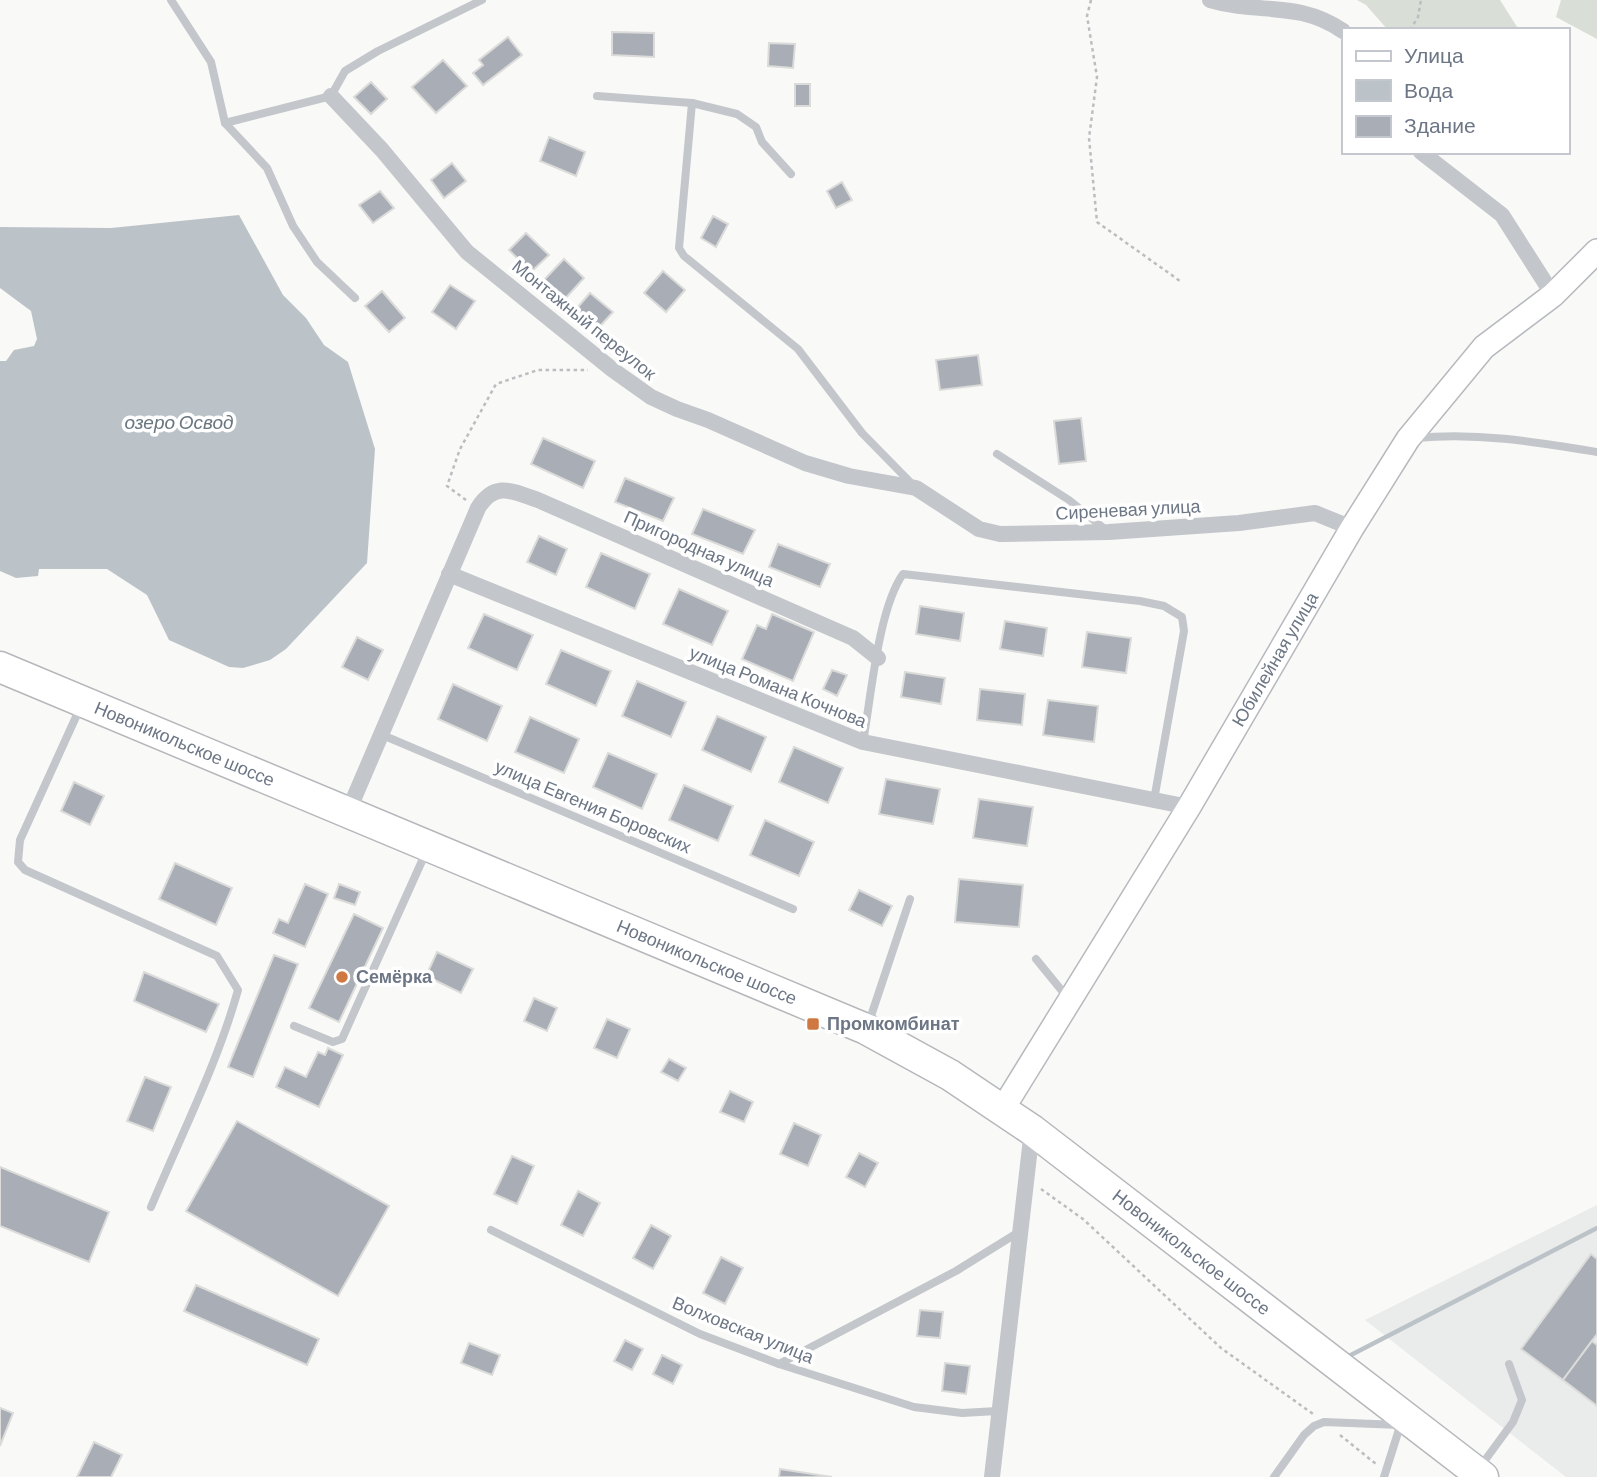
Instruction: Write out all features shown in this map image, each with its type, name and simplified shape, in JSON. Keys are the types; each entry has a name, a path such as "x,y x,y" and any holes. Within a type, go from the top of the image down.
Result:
{"highway":[{"name":"Новоникольское шоссе","path":"0,667 866,1030 950,1076 1031,1130 1402,1421 1480,1475"}],"street":[{"path":"1210,0 1310,11 1327,18 1342,30"},
{"name":"Монтажный переулок","path":"331,96 382,150 467,252 650,397 805,463 849,476 916,488"},
{"path":"1424,154 1502,215 1553,295"},
{"name":"Юбилейная улица","path":"1002,1110 1189,807 1352,528 1408,439 1484,347 1553,295 1597,251"},
{"name":"Сиреневая улица","path":"916,488 979,529 1000,534 1109,532 1239,523 1315,513 1352,528"},
{"name":"Пригородная улица","path":"478,508 487,495 498,489 538,500 841,632 878,658"},
{"path":"348,812 478,508"},
{"name":"улица Романа Кочнова","path":"449,574 863,742 1189,807"},
{"path":"992,1477 997,1411 1031,1130"}],"lane":[{"path":"171,0 211,62 225,123 267,168 293,226 317,262 355,298"},
{"path":"225,123 331,96 345,71 379,51 482,0"},
{"path":"597,96 692,103 750,121 769,151 791,174"},
{"path":"692,103 679,248 684,256 798,349 862,433 916,488"},
{"path":"1408,439 1450,435 1509,438 1597,452"},
{"path":"997,454 1069,500 1109,532"},
{"path":"863,742 893,588 903,574 1164,606 1182,617 1184,631 1154,800"},
{"path":"83,702 20,839 18,862 26,870 217,956 238,990 224,1040 210,1066 151,1207"},
{"name":"улица Евгения Боровских","path":"380,734 793,909"},
{"path":"294,1026 334,1042 342,1039 429,846"},
{"path":"866,1030 910,899"},
{"path":"1035,959 1070,999"},
{"name":"Волховская улица","path":"491,1230 700,1334 779,1364 914,1407 962,1413 997,1411"},
{"path":"779,1364 957,1271 1019,1232"},
{"path":"1480,1475 1513,1422 1522,1400 1509,1364"},
{"path":"1274,1477 1304,1435 1314,1426 1324,1422 1402,1421 1385,1474"}],"path":[{"path":"1091,0 1087,16 1097,77 1089,138 1097,222 1180,281"},
{"path":"1411,28 1418,17 1420,0"},
{"path":"478,508 447,486 460,449 496,384 538,370 613,370"},
{"path":"1024,1177 1083,1219 1222,1348 1324,1422 1385,1474"}],"shaded area":[{"path":"1357,0 1500,0 1518,28 1386,28 1366,5"},
{"path":"1561,0 1597,0 1597,39 1556,17"},
{"path":"1597,1205 1597,1477 1566,1477 1365,1320"}],"water":[{"name":"озеро Освод","path":"239,215 283,295 306,318 324,345 348,362 375,449 367,563 286,649 270,660 243,668 229,667 169,640 147,595 107,569 39,569 38,576 16,578 0,571 0,361 6,361 14,350 34,346 37,339 31,311 0,288 0,227 111,228"}],"building":[{"path":"612,32 654,33 654,57 612,55"},
{"path":"508,37 522,55 483,85 473,73 483,65 479,60"},
{"path":"769,43 795,44 793,68 768,66"},
{"path":"443,60 467,86 436,113 412,87"},
{"path":"371,82 387,99 371,114 354,97"},
{"path":"795,84 810,84 810,106 795,106"},
{"path":"549,137 585,152 576,176 540,161"},
{"path":"452,163 466,181 444,198 431,180"},
{"path":"842,182 852,200 836,208 827,191"},
{"path":"380,191 394,208 373,223 359,205"},
{"path":"713,216 728,224 716,247 701,238"},
{"path":"526,233 549,255 531,272 509,250"},
{"path":"564,259 584,278 563,301 542,282"},
{"path":"663,271 685,290 666,312 644,293"},
{"path":"450,285 475,301 456,329 432,312"},
{"path":"382,291 405,318 389,332 365,306"},
{"path":"590,293 613,312 593,334 571,315"},
{"path":"978,355 982,385 940,390 936,360"},
{"path":"1081,418 1086,461 1059,464 1054,421"},
{"path":"543,438 595,461 583,488 531,464"},
{"path":"625,478 674,498 663,521 615,502"},
{"path":"703,509 755,530 743,554 692,534"},
{"path":"539,536 567,549 556,575 527,562"},
{"path":"778,544 830,564 820,587 769,567"},
{"path":"601,553 650,574 635,609 586,587"},
{"path":"679,589 728,611 712,645 663,624"},
{"path":"920,606 964,613 960,641 916,634"},
{"path":"484,614 533,635 517,670 468,648"},
{"path":"772,614 814,632 793,681 742,659 757,625 766,629"},
{"path":"1005,621 1047,628 1043,656 1000,649"},
{"path":"1087,632 1131,638 1126,673 1082,667"},
{"path":"357,637 383,650 368,680 342,667"},
{"path":"561,650 611,671 596,706 546,684"},
{"path":"832,670 847,675 837,696 823,689"},
{"path":"905,672 945,678 941,704 901,697"},
{"path":"637,681 686,702 671,737 622,716"},
{"path":"453,684 502,706 487,741 438,719"},
{"path":"980,689 1025,694 1022,725 977,720"},
{"path":"1048,700 1098,706 1094,742 1043,735"},
{"path":"717,716 766,737 751,772 702,750"},
{"path":"530,717 579,739 564,773 515,752"},
{"path":"794,747 843,768 828,803 779,782"},
{"path":"608,753 657,774 642,809 593,787"},
{"path":"886,779 940,789 933,824 879,814"},
{"path":"74,782 104,796 90,825 61,811"},
{"path":"684,785 733,806 718,841 669,820"},
{"path":"979,799 1033,807 1027,846 973,838"},
{"path":"765,820 814,842 799,876 750,855"},
{"path":"175,863 232,888 216,925 159,899"},
{"path":"959,879 1023,885 1019,927 955,922"},
{"path":"305,884 328,894 305,947 273,933 279,919 288,923"},
{"path":"339,884 360,892 355,905 334,898"},
{"path":"859,890 892,906 882,926 849,910"},
{"name":"Семёрка","path":"354,914 383,928 339,1022 309,1008"},
{"path":"437,952 473,969 461,993 426,976"},
{"path":"274,955 298,964 253,1077 228,1067"},
{"path":"144,972 219,1004 206,1032 134,1001"},
{"path":"534,998 557,1008 547,1031 524,1021"},
{"path":"607,1019 630,1029 617,1058 594,1048"},
{"path":"328,1048 343,1055 319,1107 276,1087 285,1067 306,1077 318,1052 325,1055"},
{"path":"669,1059 686,1068 678,1081 661,1072"},
{"path":"145,1077 171,1087 153,1131 127,1121"},
{"path":"730,1091 753,1102 744,1122 720,1112"},
{"path":"237,1121 389,1206 338,1296 186,1211"},
{"path":"794,1123 821,1135 808,1166 780,1154"},
{"path":"859,1153 878,1163 865,1187 846,1177"},
{"path":"512,1156 534,1166 517,1204 494,1194"},
{"path":"0,1167 109,1212 89,1262 0,1226"},
{"path":"578,1191 600,1203 583,1236 561,1225"},
{"path":"651,1225 671,1236 653,1269 633,1258"},
{"path":"1591,1254 1597,1259 1597,1334 1563,1380 1521,1349"},
{"path":"721,1257 743,1268 725,1304 703,1293"},
{"path":"196,1285 319,1339 307,1365 184,1311"},
{"path":"920,1310 943,1312 940,1338 917,1336"},
{"path":"625,1340 643,1349 632,1370 614,1361"},
{"path":"1592,1341 1597,1345 1597,1406 1563,1380"},
{"path":"469,1343 500,1355 492,1375 461,1363"},
{"path":"662,1355 682,1365 673,1384 653,1374"},
{"path":"945,1363 970,1366 966,1394 942,1391"},
{"path":"0,1408 13,1413 0,1446"},
{"path":"94,1442 122,1455 111,1477 77,1477"},
{"path":"780,1469 832,1477 779,1477"}],"waterway":[{"path":"1349,1356 1597,1228"}],"place":[{"name":"Семёрка","path":"342,977"},
{"name":"Промкомбинат","path":"813,1024"}]}
